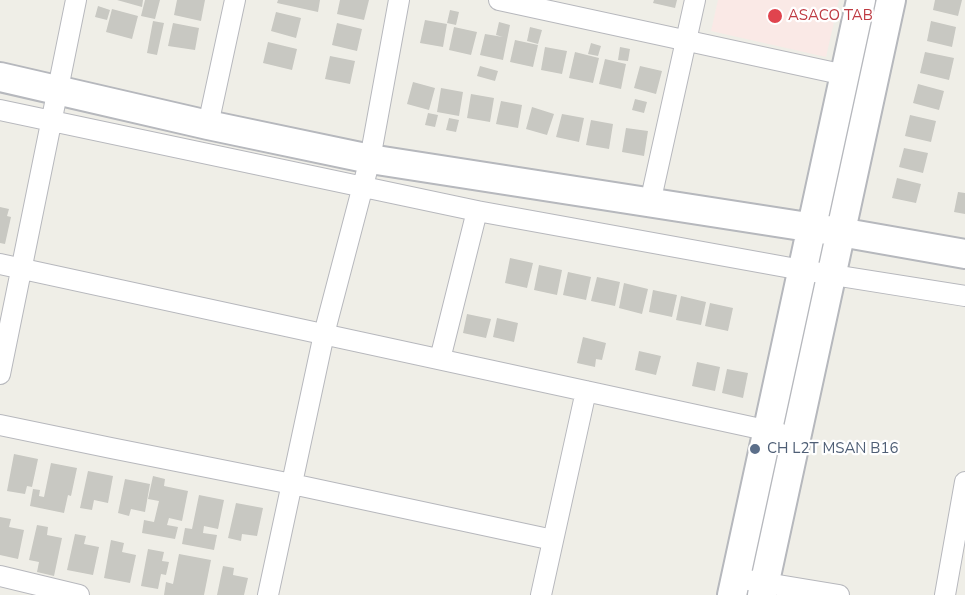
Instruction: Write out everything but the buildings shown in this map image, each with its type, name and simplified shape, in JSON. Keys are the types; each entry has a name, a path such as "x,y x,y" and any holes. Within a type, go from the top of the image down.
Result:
{"street":[{"path":"0,374 76,0"},
{"path":"208,125 235,0"},
{"path":"268,595 324,334 370,159 399,0"},
{"path":"499,0 845,75"},
{"path":"650,204 695,0"},
{"path":"839,595 734,587 861,0"},
{"path":"763,589 891,0"},
{"path":"0,77 208,125 370,159 840,232 965,254"},
{"path":"0,110 477,211 802,270 965,296"},
{"path":"440,359 477,211"},
{"path":"0,264 796,436"},
{"path":"541,595 586,391"},
{"path":"0,425 553,540"},
{"path":"945,595 965,482"},
{"path":"0,576 79,595"}],"shaded area":[{"name":"ASACO TAB","path":"718,0 839,0 826,57 711,31"}],"place":[{"name":"ASACO TAB","path":"775,16"},
{"name":"CH L2T MSAN B16","path":"755,449"}]}
